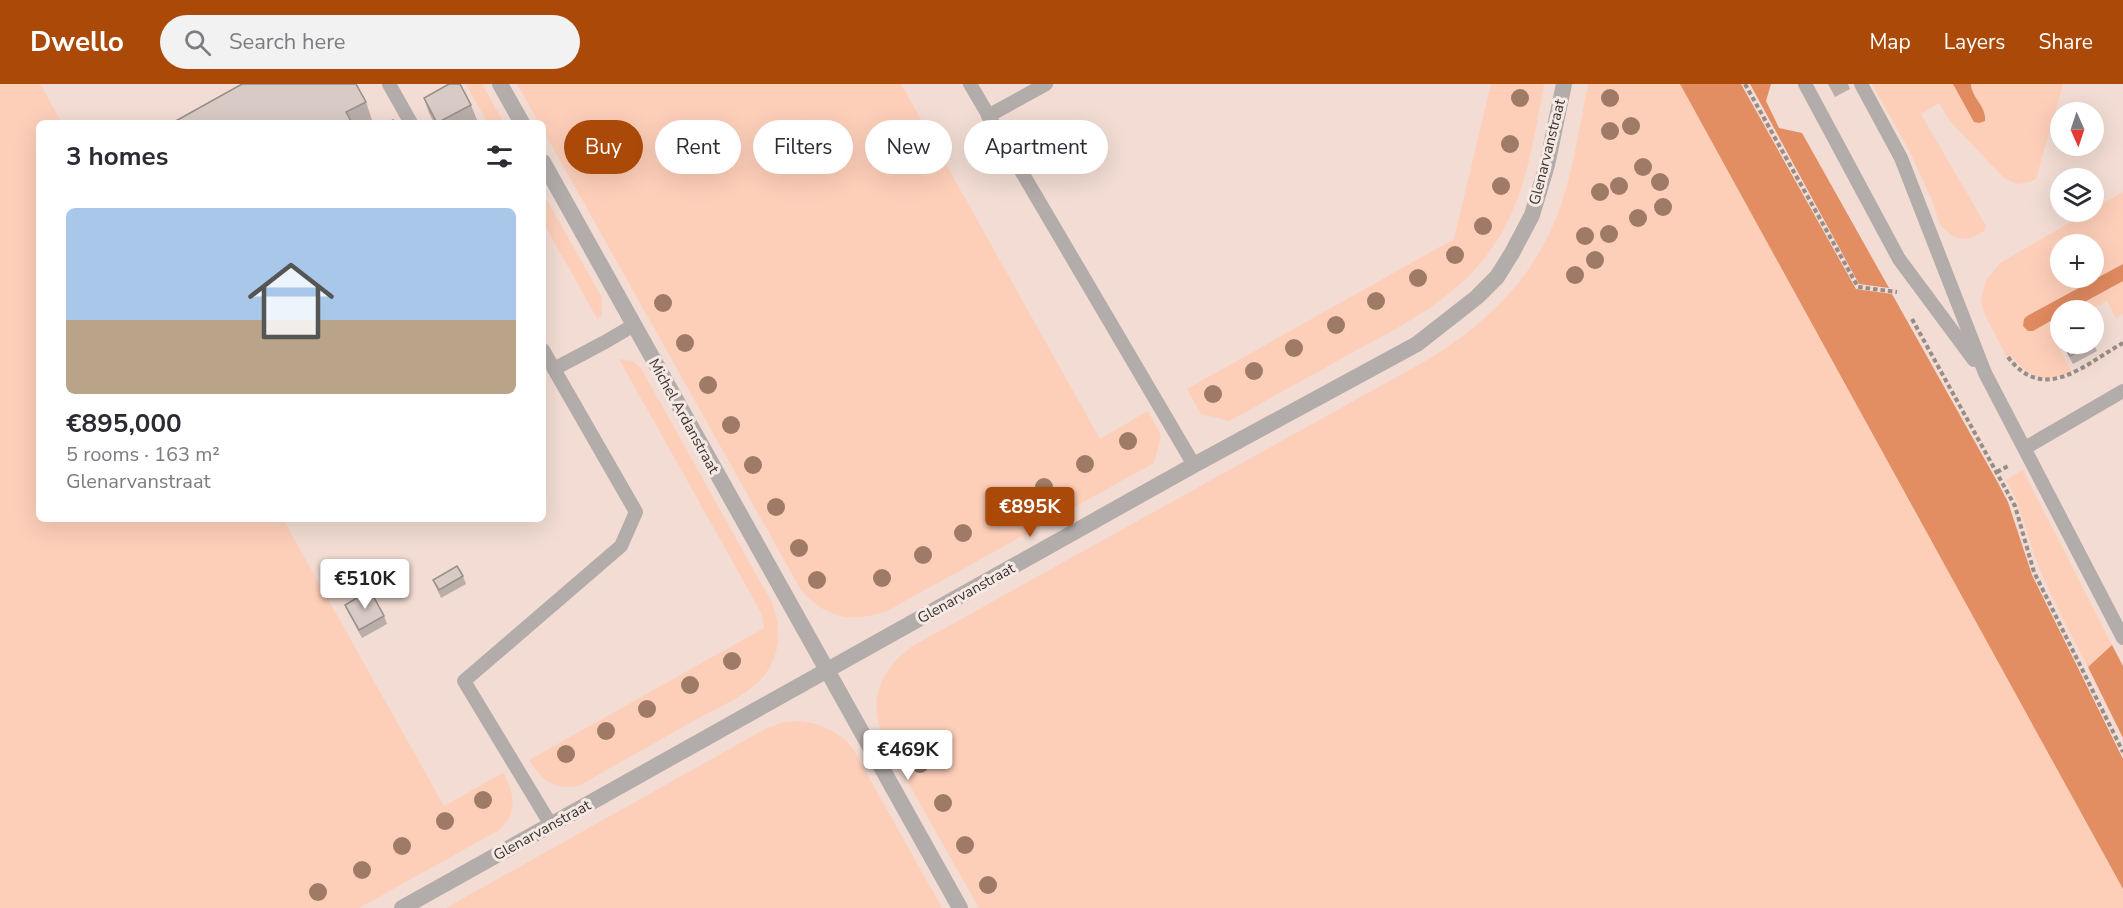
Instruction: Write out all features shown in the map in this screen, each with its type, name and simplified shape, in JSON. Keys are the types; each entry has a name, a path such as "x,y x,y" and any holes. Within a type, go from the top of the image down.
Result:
{"street":[{"path":"500,84 520,120"},
{"name":"Glenarvanstraat","path":"402,908 1194,465 1417,344 1477,297 1497,277 1512,253 1532,215 1547,165 1564,84"},
{"name":"Michel Ardanstraat","path":"546,167 960,908"}],"lane":[{"path":"389,84 409,120"},
{"path":"970,84 1194,465"},
{"path":"988,116 1046,84"},
{"path":"1805,84 1899,259 1985,373"},
{"path":"1861,84 1901,158 1985,373 2123,638"},
{"path":"554,369 634,325"},
{"path":"546,355 636,512 621,546 464,681 551,825"},
{"path":"2025,448 2123,391"}],"path":[{"path":"1745,84 1858,287 1898,292"},
{"path":"1909,312 2014,506 2034,572 2123,752"},
{"path":"2008,357 2023,373 2034,379 2050,380 2067,376 2123,343"}],"shaded area":[{"path":"0,84 2123,84 2123,908 0,908"},
{"path":"0,84 40,84 60,120 36,120 36,522 285,522 444,806 503,773 510,788 513,803 509,817 499,830 359,908 0,908"},
{"path":"466,84 482,84 502,120 486,120"},
{"path":"517,84 901,84 921,120 865,120 865,174 951,174 1100,439 1148,411 1161,436 1154,463 887,611 862,617 830,613 810,600 801,590 568,174 643,174 643,120 564,120 564,167 546,135 546,120 537,120"},
{"path":"1491,84 1544,84 1532,149 1518,196 1499,238 1482,261 1444,298 1398,328 1229,421 1201,414 1187,389 1454,239"},
{"path":"1588,84 1680,84 2123,889 2123,908 979,908 884,740 879,726 877,700 879,688 891,667 911,647 1429,359 1472,329 1509,294 1525,274 1551,230 1570,175"},
{"path":"1680,84 1741,84 1856,289 1892,294 1998,483 2008,502 2032,575 2123,759 2123,889"},
{"path":"1750,84 1771,84 1766,101 1779,128 1802,133 1889,288 1859,284"},
{"path":"1872,84 1953,84 1976,123 1985,115 1971,89 1971,84 2063,84 2058,102 2050,102 2050,130 2036,179 2030,182 2017,184 2004,178 1950,121 1939,103 1921,114 1986,226 1984,231 1973,237 1962,239 1952,236 1940,225 1932,200 1909,150"},
{"path":"1953,84 1971,84 1973,93 1984,111 1985,121 1974,122"},
{"path":"2123,192 2123,264 2104,274 2104,234 2050,234 2071,222 2104,222 2104,202"},
{"path":"546,198 602,298 602,313 598,320 546,227"},
{"path":"2050,234 2050,288 2079,288 2057,300 2050,300 2050,304 2027,316 2023,326 2033,331 2050,321 2050,354 2062,354 2072,372 2053,378 2038,377 2024,369 2010,355 2006,356 1985,315 1981,302 1985,282 2000,263"},
{"path":"2123,264 2123,281 2088,300 2057,300 2079,288 2104,288 2104,274"},
{"path":"2123,281 2123,314 2116,318 2107,301 2088,300"},
{"path":"2050,304 2050,321 2033,331 2028,331 2023,326 2027,316"},
{"path":"619,359 633,361 641,368 772,603 777,622 778,641 769,669 756,684 740,695 580,785 563,787 544,778 529,760 764,628 762,615 753,598"},
{"path":"2023,470 2112,645 2088,667 2044,580 2016,501 2006,480"},
{"path":"2112,645 2123,666 2123,738 2088,667"},
{"path":"799,721 828,729 852,747 942,908 446,908 767,728 784,722"}],"building":[{"path":"242,84 356,84 366,102 346,112 350,120 177,120"},
{"path":"449,84 460,84 471,105 443,120 435,120 424,98"},
{"path":"457,566 463,576 439,590 433,580"},
{"path":"370,590 384,616 359,630 345,605"}]}
